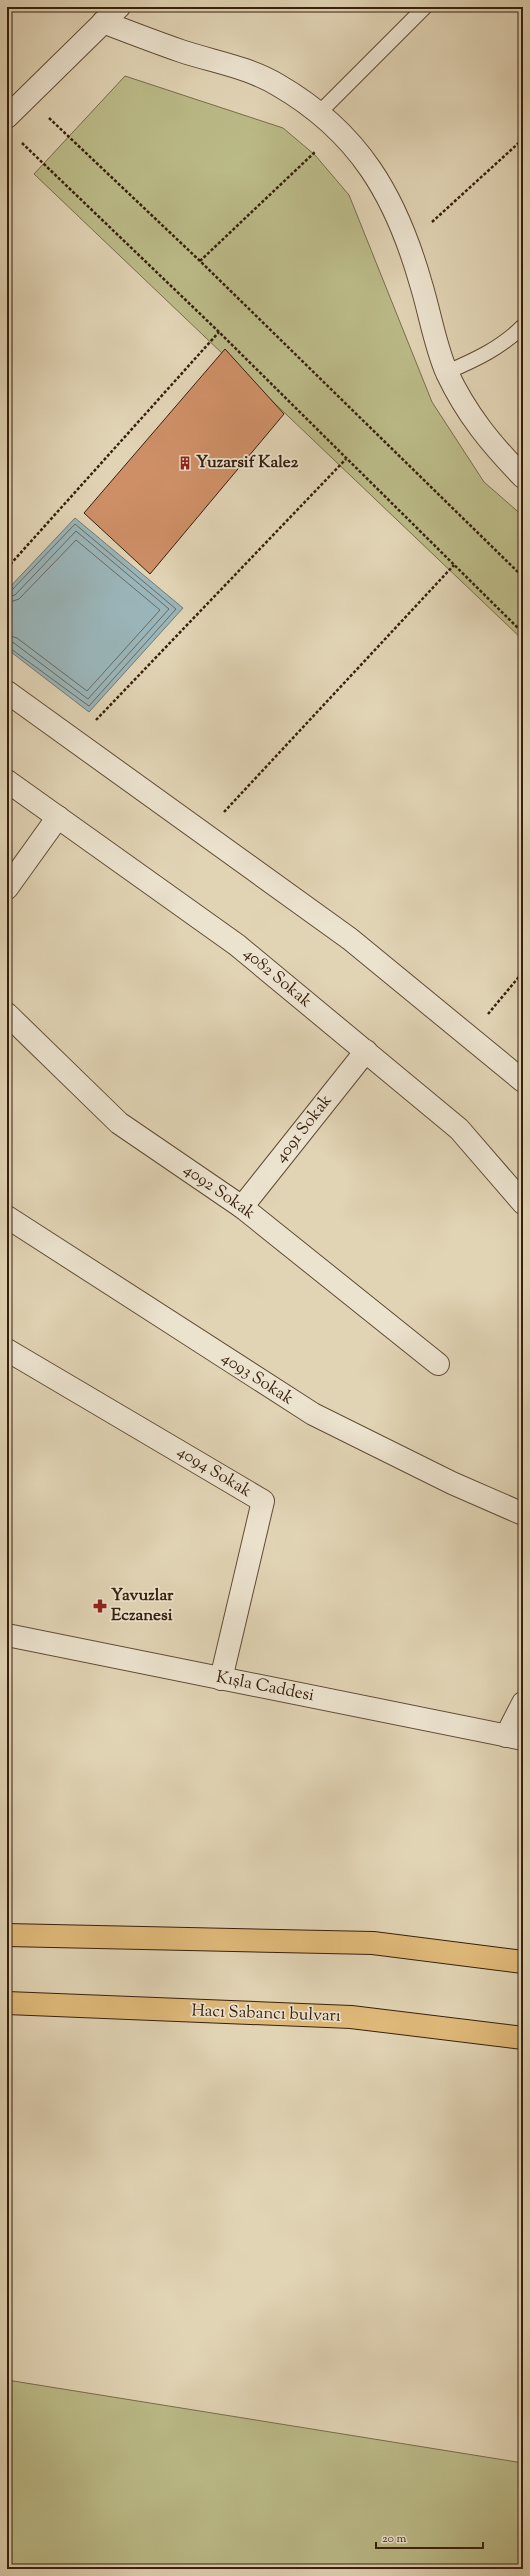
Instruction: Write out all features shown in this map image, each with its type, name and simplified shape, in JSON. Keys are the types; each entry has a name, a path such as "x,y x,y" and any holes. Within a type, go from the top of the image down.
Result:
{"main road":[{"path":"7,1935 373,1943 523,1962"},
{"name":"Hacı Sabancı bulvarı","path":"7,2003 351,2017 523,2038"}],"street":[{"path":"7,117 119,7"},
{"path":"103,22 182,51 237,66 278,84 319,112 338,130 368,163 394,206 410,243 447,372 471,419 523,477"},
{"path":"7,692 205,833 350,939 523,1081"},
{"name":"4082 Sokak","path":"7,781 237,944 459,1129 523,1203"},
{"path":"7,888 58,817"},
{"name":"4092 Sokak","path":"7,1014 120,1123 242,1207 438,1364"},
{"name":"4091 Sokak","path":"242,1207 366,1051"},
{"name":"4093 Sokak","path":"7,1217 313,1414 452,1484 523,1514"},
{"name":"4094 Sokak","path":"7,1350 263,1501 221,1679"},
{"name":"Kışla Caddesi","path":"7,1635 514,1737"},
{"path":"514,1737 523,1703"}],"lane":[{"path":"319,112 425,7"},
{"path":"447,372 474,361 498,346 523,326"}],"path":[{"path":"27,97 200,261 523,577"},
{"path":"200,261 338,130"},
{"path":"18,139 219,332 523,633"},
{"path":"410,243 523,139"},
{"path":"7,568 219,332"},
{"path":"76,742 346,459"},
{"path":"205,833 454,565"},
{"path":"469,1037 523,972"}],"green space":[{"path":"125,76 283,128 315,155 349,195 432,402 484,482 523,516 523,640 34,174"},
{"path":"7,2380 523,2463 523,2569 7,2569"}],"water":[{"path":"75,518 183,608 89,712 7,649 7,590"}],"building":[{"name":"Yuzarsif Kale2","path":"225,349 284,414 150,574 84,513"}],"place":[{"name":"Yuzarsif Kale2","path":"185,463"},
{"name":"Yavuzlar Eczanesi","path":"100,1606"}]}
